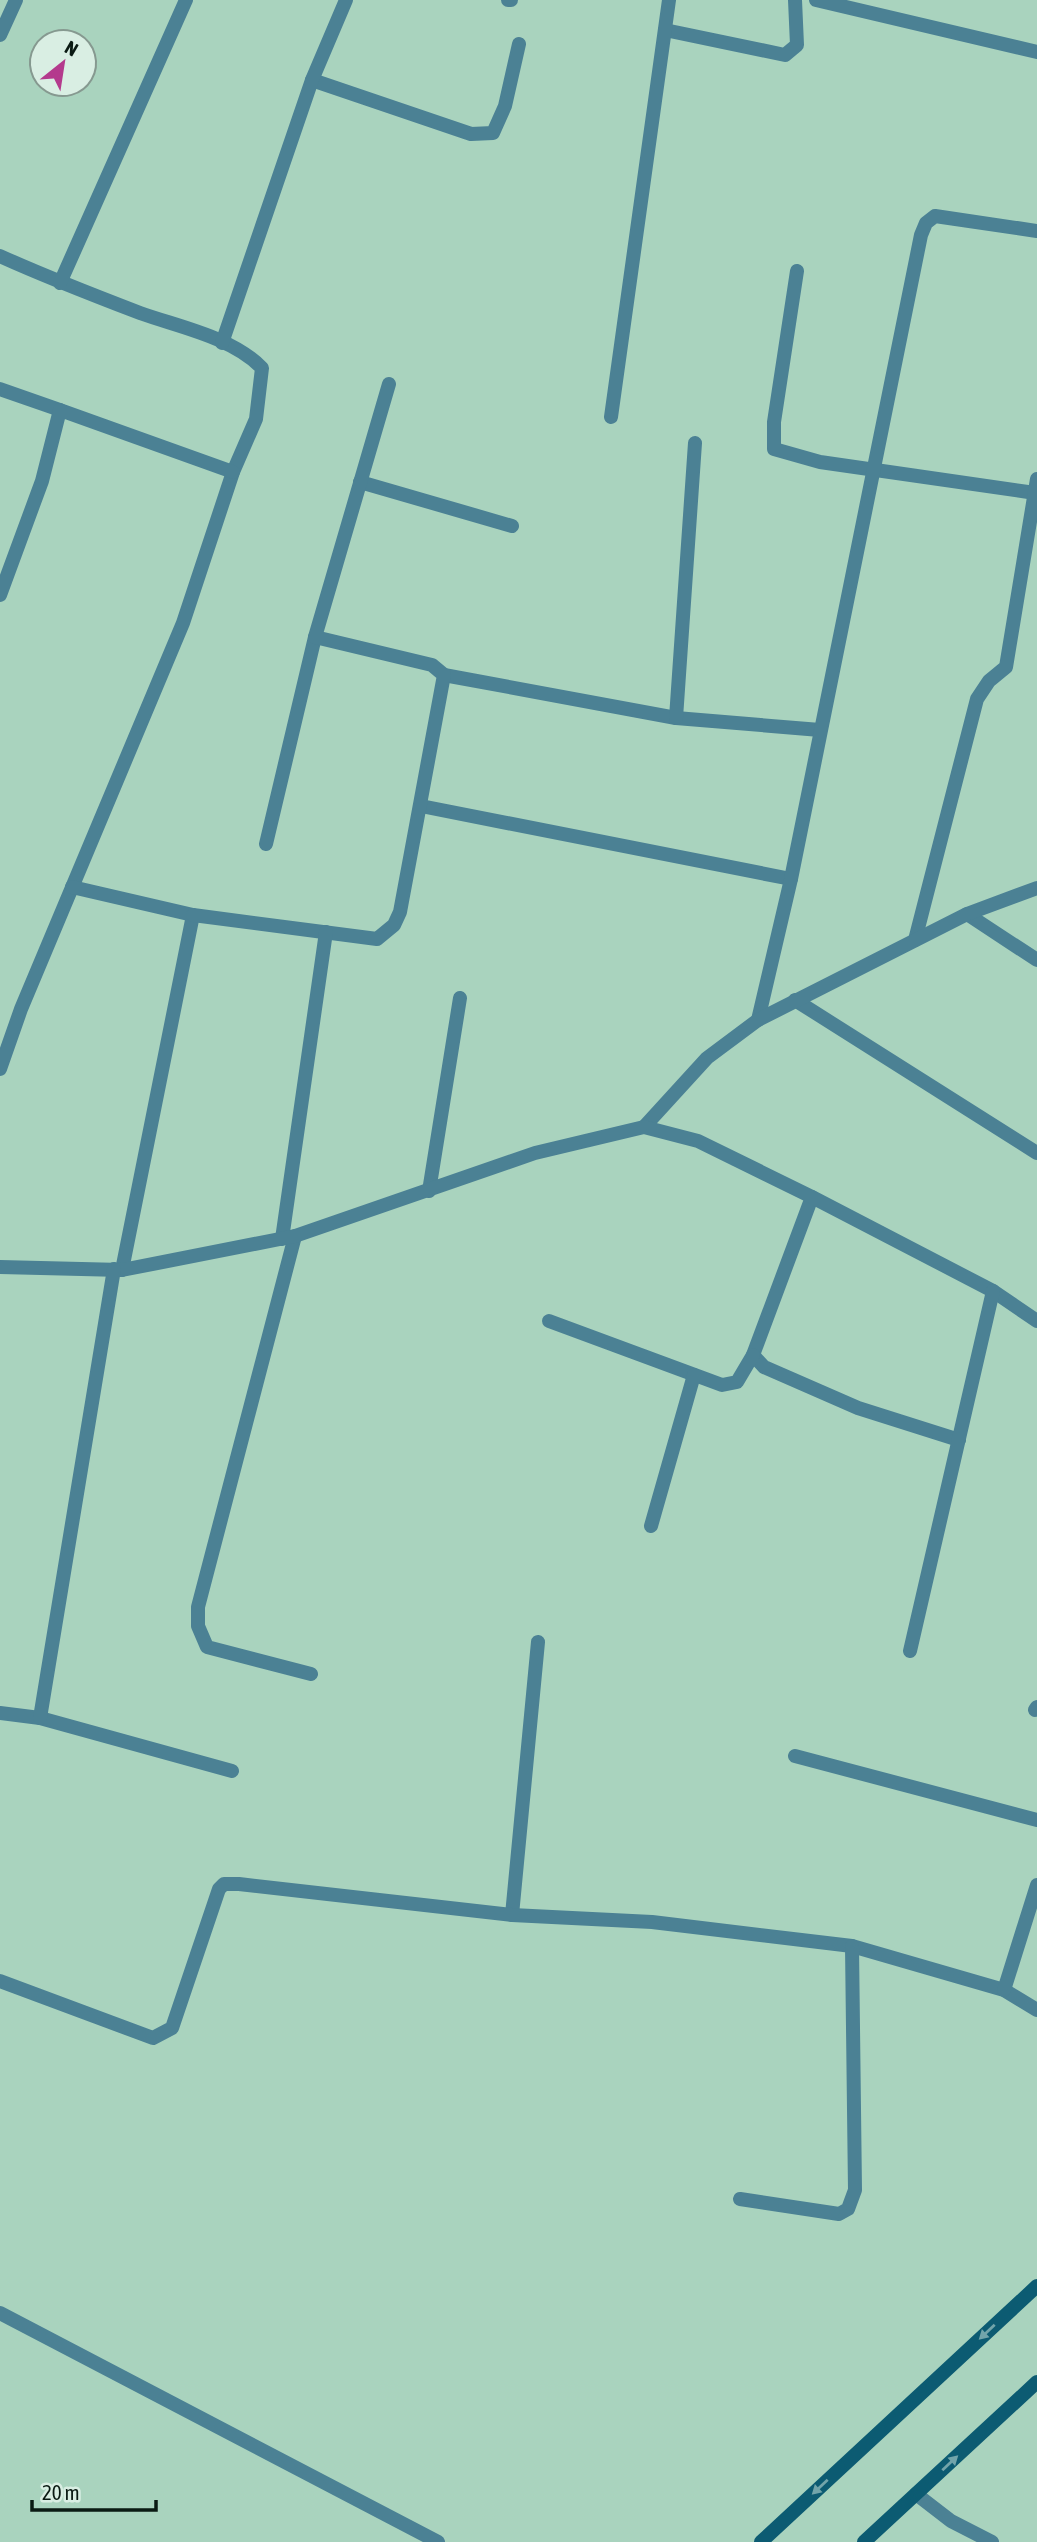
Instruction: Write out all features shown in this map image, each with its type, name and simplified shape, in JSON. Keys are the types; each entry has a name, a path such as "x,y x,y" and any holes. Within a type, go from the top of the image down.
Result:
{"main road":[{"path":"761,2542 1037,2286"},
{"path":"864,2542 1037,2382"}],"street":[{"path":"0,35 16,0"},
{"path":"60,283 186,0"},
{"path":"222,343 312,80 346,0"},
{"path":"611,417 669,0"},
{"path":"665,30 785,55 797,45 796,0"},
{"path":"816,0 1037,52"},
{"path":"312,80 471,134 494,133 505,106 519,44"},
{"path":"758,1020 791,879 926,223 935,216 1037,230"},
{"path":"0,256 60,283 222,343 249,355 262,368 256,419 233,472 183,623 21,1009 0,1069"},
{"path":"797,271 774,422 774,449 820,462 873,471 1036,486 1006,667 989,681 977,699 915,940"},
{"path":"266,844 316,637 389,384"},
{"path":"0,388 233,472"},
{"path":"0,595 43,481 60,410"},
{"path":"676,718 695,443"},
{"path":"360,482 512,526"},
{"path":"316,637 432,665 444,675 676,718 820,730"},
{"path":"72,887 192,915 377,939 394,925 400,912 444,675"},
{"path":"421,806 791,879"},
{"path":"644,1127 707,1058 758,1020 967,914 1037,888"},
{"path":"967,914 1037,960"},
{"path":"40,1718 118,1270 192,915"},
{"path":"311,1674 207,1647 198,1626 201,1595 288,1237 326,932"},
{"path":"429,1191 460,998"},
{"path":"796,1000 1037,1153"},
{"path":"0,1267 118,1270 288,1237 535,1153 644,1127 698,1141 812,1197 993,1291 1037,1321"},
{"path":"550,1321 722,1385 737,1382 753,1355 812,1197"},
{"path":"910,1651 993,1291"},
{"path":"753,1355 764,1367 858,1408 959,1440"},
{"path":"651,1526 694,1375"},
{"path":"512,1915 538,1642"},
{"path":"0,1713 40,1718 232,1771"},
{"path":"795,1756 1037,1820"},
{"path":"0,1981 153,2038 172,2028 212,1905 224,1884 512,1915 652,1922 852,1946 1004,1990 1037,2010"},
{"path":"1004,1990 1037,1885"},
{"path":"740,2199 839,2214 848,2208 855,2190 852,1946"},
{"path":"0,2314 438,2542"},
{"path":"916,2494 951,2521 992,2542"}]}
